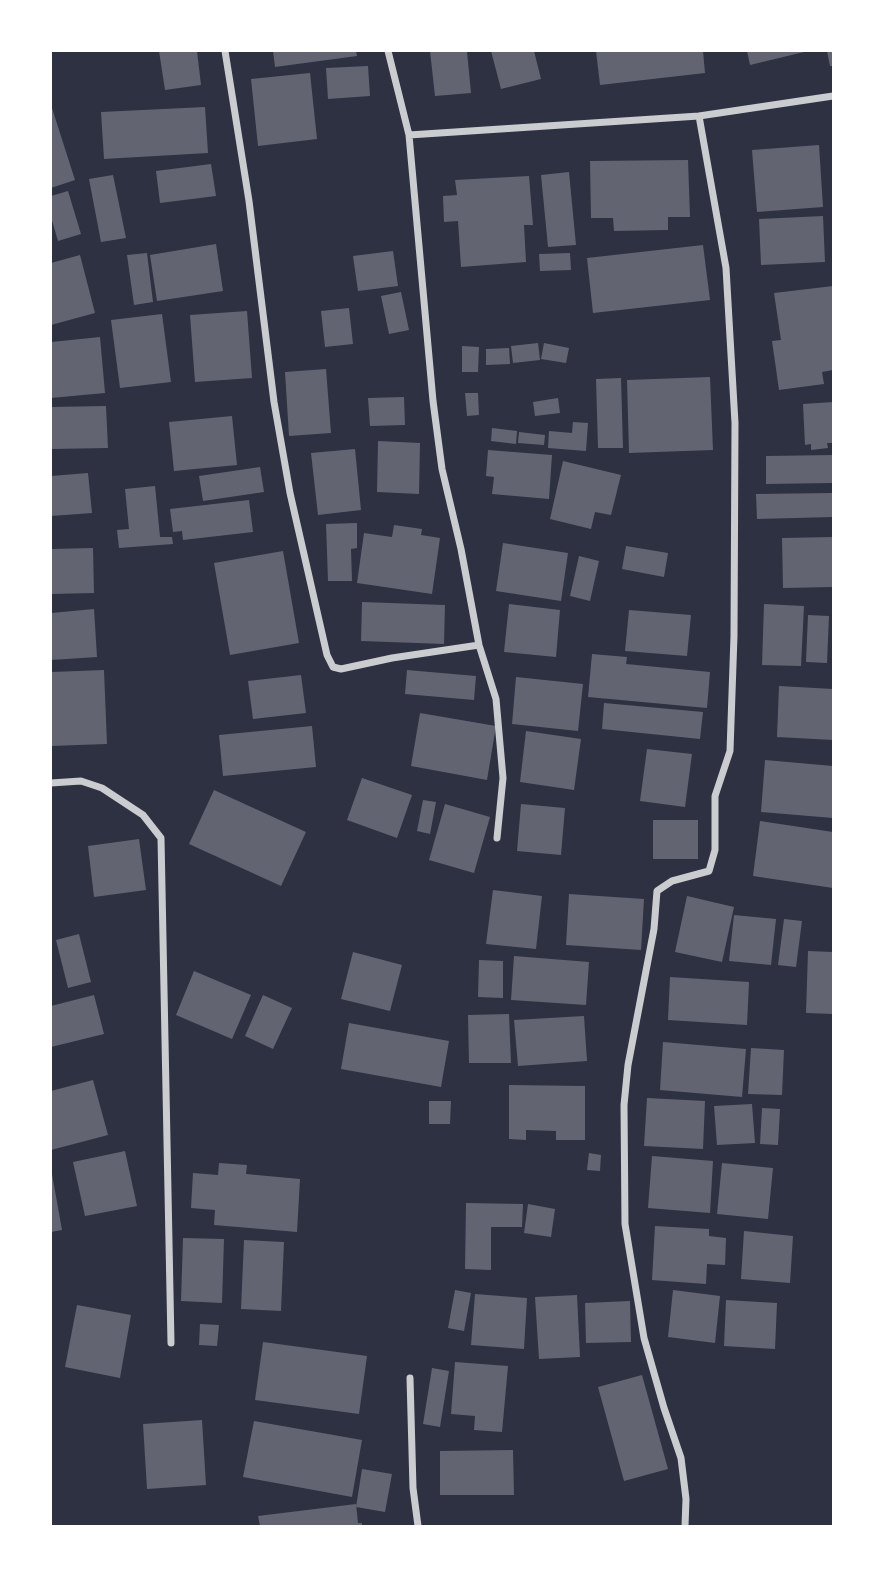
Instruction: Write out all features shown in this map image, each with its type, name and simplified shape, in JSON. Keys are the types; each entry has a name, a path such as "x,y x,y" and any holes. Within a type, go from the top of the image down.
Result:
{"street":[{"path":"225,51 249,201 281,441 290,493 327,655 333,667 341,669 479,645"},
{"path":"388,51 409,135 442,469 461,549 479,645 496,699 503,778 497,838"},
{"path":"409,135 699,116 833,96"},
{"path":"685,1526 686,1499 681,1458 644,1338 625,1224 624,1105 628,1065 654,929 657,891 672,881 709,871 715,850 715,796 730,751 734,636 735,423 726,268 699,116"},
{"path":"51,783 81,781 102,788 143,815 161,838 171,1343"},
{"path":"410,1378 412,1488 418,1526"}],"building":[{"path":"159,51 197,51 201,85 165,90"},
{"path":"273,51 356,51 357,56 275,67"},
{"path":"430,51 467,51 471,93 435,96"},
{"path":"491,51 534,51 541,79 501,89"},
{"path":"596,51 703,51 705,73 600,85"},
{"path":"747,51 804,51 804,52 750,65"},
{"path":"827,51 833,51 833,66 830,66"},
{"path":"368,66 370,96 328,99 326,68"},
{"path":"310,73 317,139 258,146 251,79"},
{"path":"51,105 75,180 51,188"},
{"path":"205,107 208,153 104,159 101,112"},
{"path":"819,145 823,207 757,212 752,150"},
{"path":"688,160 690,217 668,217 668,230 614,231 613,218 591,218 590,161"},
{"path":"211,164 216,196 160,203 156,171"},
{"path":"569,172 576,245 548,247 541,175"},
{"path":"113,175 126,238 101,242 89,179"},
{"path":"529,176 533,225 524,225 526,262 461,267 458,221 444,222 443,196 457,195 455,180"},
{"path":"68,191 81,234 58,241 51,217 51,196"},
{"path":"823,216 825,262 761,265 759,219"},
{"path":"216,244 223,291 157,301 150,255"},
{"path":"703,245 710,300 593,313 587,258"},
{"path":"393,251 398,286 358,291 353,256"},
{"path":"147,253 153,302 134,305 127,255"},
{"path":"570,253 571,270 540,271 539,254"},
{"path":"80,255 95,313 51,325 51,263"},
{"path":"833,286 833,370 822,372 824,384 779,390 772,341 781,340 774,293"},
{"path":"401,292 409,330 389,334 381,296"},
{"path":"349,308 353,344 325,347 321,311"},
{"path":"247,311 252,378 195,382 190,315"},
{"path":"162,314 171,382 120,388 111,320"},
{"path":"100,337 105,393 51,398 51,342"},
{"path":"538,343 540,360 513,363 511,346"},
{"path":"544,343 569,348 566,363 541,359"},
{"path":"462,346 479,347 478,372 462,372"},
{"path":"509,348 510,364 486,365 486,349"},
{"path":"326,369 331,433 289,436 285,372"},
{"path":"710,377 713,450 629,453 627,380"},
{"path":"621,378 623,448 598,448 596,379"},
{"path":"465,393 478,393 479,415 467,416"},
{"path":"404,397 405,425 370,426 368,398"},
{"path":"558,398 560,413 535,416 533,402"},
{"path":"833,402 833,443 827,443 828,448 811,450 811,444 805,445 803,404"},
{"path":"106,406 108,448 51,449 51,407"},
{"path":"232,416 237,465 174,471 169,422"},
{"path":"573,422 588,423 586,451 548,448 549,431 572,433"},
{"path":"492,428 517,431 516,444 491,441"},
{"path":"519,432 545,435 544,445 518,443"},
{"path":"378,441 420,443 419,494 377,492"},
{"path":"355,449 361,510 318,515 311,453"},
{"path":"488,450 552,455 549,499 492,494 494,477 486,476"},
{"path":"833,455 833,483 766,484 766,456"},
{"path":"563,461 621,475 611,515 595,512 591,529 550,519"},
{"path":"260,467 264,492 203,501 199,476"},
{"path":"88,473 92,513 51,516 51,476"},
{"path":"155,486 160,537 172,537 173,544 119,548 117,530 129,529 125,489"},
{"path":"833,493 833,517 757,519 756,494"},
{"path":"249,500 253,532 183,540 182,531 173,532 170,509"},
{"path":"357,523 357,548 351,549 352,581 328,581 326,524"},
{"path":"394,525 422,529 421,535 440,538 432,594 357,583 364,533 392,537"},
{"path":"833,537 833,587 783,588 782,538"},
{"path":"503,543 568,553 561,601 496,591"},
{"path":"626,546 668,553 664,577 622,569"},
{"path":"93,548 94,593 51,594 51,549"},
{"path":"283,551 299,643 230,655 214,563"},
{"path":"579,556 599,561 590,601 570,596"},
{"path":"362,602 445,605 444,644 361,641"},
{"path":"509,604 560,610 556,657 504,652"},
{"path":"764,604 804,606 801,666 762,665"},
{"path":"94,609 97,657 51,660 51,613"},
{"path":"629,610 691,615 687,656 625,651"},
{"path":"808,615 829,616 827,663 806,662"},
{"path":"592,654 627,657 626,664 710,672 707,708 588,697"},
{"path":"104,670 107,744 51,746 51,672"},
{"path":"407,670 476,676 474,700 405,694"},
{"path":"301,675 306,713 253,719 248,681"},
{"path":"516,677 583,684 578,731 512,724"},
{"path":"779,686 833,689 833,740 777,737"},
{"path":"604,703 703,712 700,739 602,729"},
{"path":"420,713 496,726 487,780 411,766"},
{"path":"312,726 316,767 223,776 219,735"},
{"path":"526,731 581,739 574,790 520,782"},
{"path":"647,749 692,754 685,807 640,801"},
{"path":"765,760 833,766 833,818 761,812"},
{"path":"362,778 412,795 397,838 347,820"},
{"path":"214,790 306,832 281,886 189,844"},
{"path":"423,800 436,802 430,834 417,831"},
{"path":"445,804 490,817 474,873 429,860"},
{"path":"521,804 565,808 561,855 517,851"},
{"path":"653,820 698,820 698,859 653,859"},
{"path":"760,821 833,832 833,888 753,876"},
{"path":"139,839 146,890 94,897 88,846"},
{"path":"493,890 542,896 536,949 486,944"},
{"path":"569,894 644,899 641,950 566,945"},
{"path":"687,896 734,907 722,962 675,952"},
{"path":"734,915 776,919 771,965 729,961"},
{"path":"784,919 802,921 796,967 778,965"},
{"path":"79,934 91,982 68,988 56,940"},
{"path":"808,951 833,952 833,1014 806,1013"},
{"path":"353,952 402,965 390,1011 341,999"},
{"path":"514,956 589,962 586,1005 511,1000"},
{"path":"479,960 503,961 503,998 478,997"},
{"path":"194,971 251,995 232,1039 176,1015"},
{"path":"670,977 749,982 747,1025 668,1020"},
{"path":"94,995 104,1034 51,1047 51,1006"},
{"path":"263,995 292,1008 273,1049 245,1036"},
{"path":"509,1014 511,1063 469,1063 468,1015"},
{"path":"584,1016 587,1061 518,1066 514,1020"},
{"path":"349,1023 449,1041 441,1087 341,1069"},
{"path":"663,1042 746,1049 742,1097 660,1090"},
{"path":"751,1048 784,1050 782,1095 748,1094"},
{"path":"93,1080 108,1135 51,1150 51,1091"},
{"path":"509,1085 585,1086 585,1140 556,1140 556,1131 526,1130 526,1140 509,1139"},
{"path":"647,1098 705,1101 703,1149 644,1146"},
{"path":"429,1101 451,1101 450,1124 429,1124"},
{"path":"752,1104 755,1143 717,1145 714,1106"},
{"path":"762,1108 780,1109 778,1145 760,1144"},
{"path":"125,1151 137,1206 85,1216 73,1162"},
{"path":"589,1153 601,1155 600,1171 587,1170"},
{"path":"652,1156 713,1161 710,1213 648,1208"},
{"path":"219,1163 247,1165 246,1174 300,1179 297,1232 214,1225 215,1210 191,1208 193,1173 218,1175"},
{"path":"722,1163 773,1168 768,1219 717,1214"},
{"path":"51,1175 62,1230 51,1232"},
{"path":"466,1203 523,1204 522,1227 491,1227 491,1270 465,1269"},
{"path":"528,1204 555,1209 551,1237 524,1233"},
{"path":"655,1226 709,1229 709,1236 726,1238 725,1265 707,1264 706,1284 652,1280"},
{"path":"744,1231 793,1236 790,1283 741,1279"},
{"path":"183,1238 224,1239 222,1303 181,1301"},
{"path":"244,1240 284,1242 281,1311 241,1309"},
{"path":"455,1290 471,1293 464,1331 448,1328"},
{"path":"673,1290 720,1296 715,1343 668,1337"},
{"path":"475,1294 527,1298 524,1349 471,1345"},
{"path":"577,1295 580,1357 539,1359 535,1297"},
{"path":"726,1300 777,1303 775,1349 724,1346"},
{"path":"630,1301 631,1342 586,1343 585,1303"},
{"path":"77,1305 131,1315 120,1378 65,1367"},
{"path":"200,1324 219,1325 217,1346 199,1345"},
{"path":"263,1342 367,1356 359,1414 255,1400"},
{"path":"455,1362 508,1366 502,1432 474,1430 475,1416 451,1414"},
{"path":"432,1368 449,1371 440,1427 423,1424"},
{"path":"642,1375 668,1469 624,1481 598,1387"},
{"path":"202,1420 206,1485 147,1489 143,1424"},
{"path":"254,1421 362,1440 352,1497 243,1477"},
{"path":"513,1450 514,1495 440,1495 440,1451"},
{"path":"362,1469 392,1474 385,1512 356,1507"},
{"path":"356,1504 358,1523 362,1523 362,1526 260,1526 258,1516"}]}
